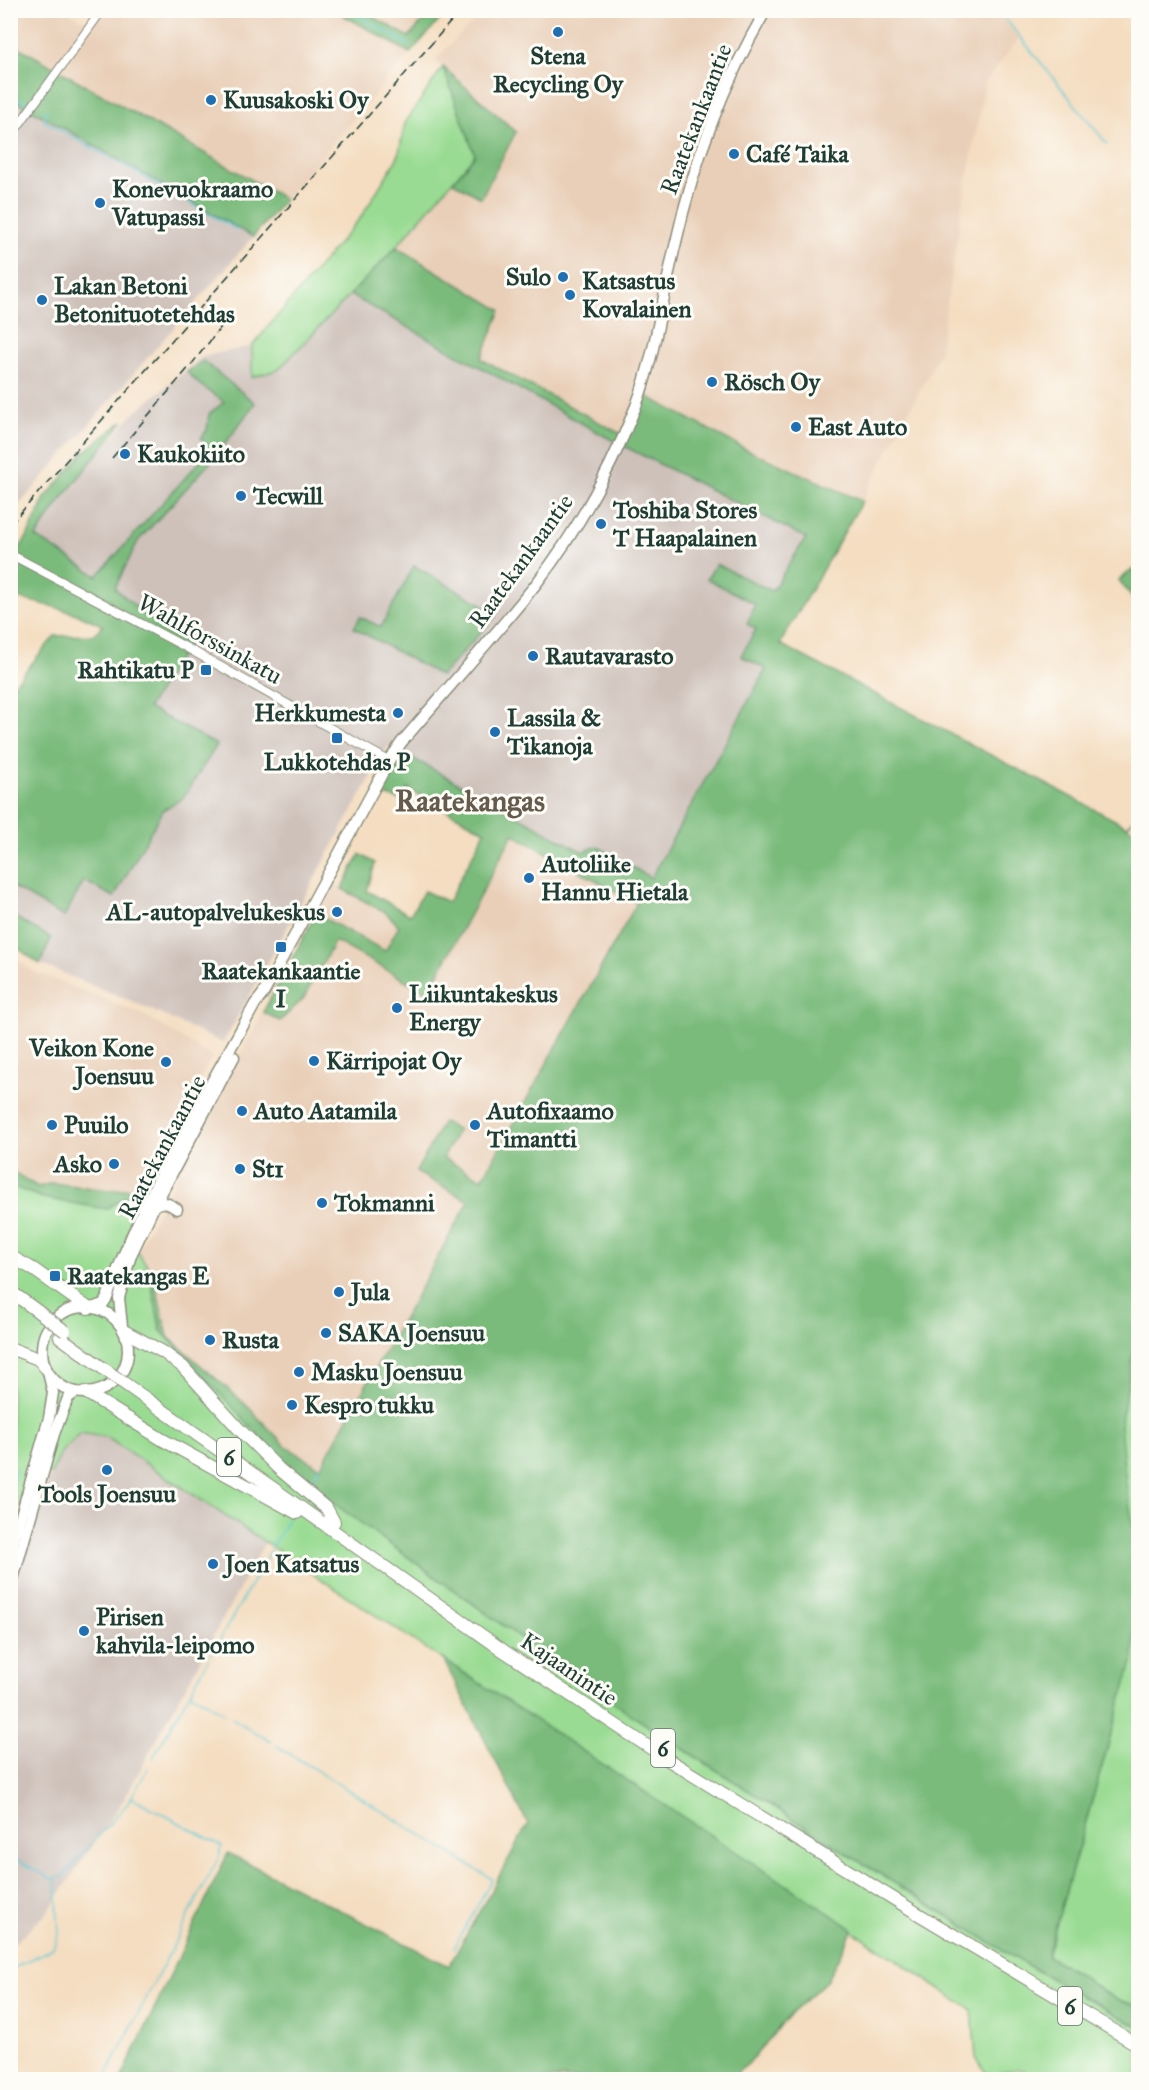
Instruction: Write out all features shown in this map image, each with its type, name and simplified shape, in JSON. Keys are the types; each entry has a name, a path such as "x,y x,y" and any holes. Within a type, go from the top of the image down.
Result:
{"highway":[{"path":"10,1256 90,1308"},
{"name":"6","path":"10,1291 38,1317"},
{"name":"6","path":"10,1301 38,1317"},
{"name":"Kajaanintie","path":"38,1317 332,1525 672,1754 1002,1965 1138,2045"},
{"path":"80,1392 266,1495 317,1526 332,1525 327,1509 279,1469 239,1430 183,1367 124,1329"},
{"path":"10,1348 38,1359 47,1370"}],"main road":[{"name":"Raatekankaantie","path":"90,1308 103,1304 107,1298 131,1234 154,1187 255,1004 263,994 389,761 401,743 538,582 569,537 609,467 637,403 696,165 721,100 766,10"},
{"name":"Raatekankaantie","path":"124,1329 119,1306 120,1289 131,1256 155,1205 261,1008 263,994"},
{"path":"155,1205 160,1202 167,1203 177,1209"},
{"path":"10,1553 52,1405 52,1393 42,1359 42,1344 51,1324 65,1313 90,1308 107,1313 124,1329 129,1350 126,1366 121,1375 108,1386 80,1392 68,1398 56,1427 10,1590"},
{"path":"47,1370 61,1386 80,1392"}],"street":[{"path":"10,137 102,10"},
{"name":"Wahlforssinkatu","path":"10,554 389,761"}],"shaded area":[{"path":"336,10 410,53 285,199 11,43 11,11 66,11 90,24 99,11"},
{"path":"363,11 432,11 409,37"},
{"path":"483,11 995,11 1019,38 985,83 962,206 939,354 862,501 745,449 642,393 623,435 480,359 501,310 396,247 453,182 481,198 516,133 435,60"},
{"path":"11,98 253,237 11,514"},
{"path":"350,295 610,439 806,538 772,591 717,564 707,579 755,604 756,629 765,669 651,878 597,846 583,852 389,745 223,1043 136,1003 40,964 51,938 11,915 11,886 64,917 84,881 114,896 163,810 183,798 217,745 148,708 191,640 27,548 56,502 130,417 201,357 252,346 252,377 278,370"},
{"path":"513,834 637,903 482,1180 443,1157 458,1130 443,1122 417,1172 469,1201 320,1468 287,1447 242,1401 168,1337 153,1274 136,1253 263,1012 280,1020 303,999 334,941 428,993"},
{"path":"332,882 385,912 399,926 384,952 316,914"},
{"path":"10,954 31,970 146,1016 212,1057 140,1188 109,1190 52,1183 38,1187 11,1171"},
{"path":"80,1433 106,1437 265,1542 124,1799 46,1914 11,1946 11,1600 38,1499 62,1452"}],"green space":[{"path":"336,11 363,11 409,37 432,11 448,11 410,53"},
{"path":"11,43 285,199 253,237 11,98"},
{"path":"443,67 475,155 396,247 278,370 252,377 252,346 361,217 398,157 405,123"},
{"path":"443,67 516,132 481,198 453,182 475,155"},
{"path":"396,247 501,310 481,359 623,435 641,393 745,449 862,501 780,644 1126,826 1138,815 1127,826 1138,834 1138,1329 1120,1425 1125,1477 1138,1559 1133,1659 1047,1956 1117,2000 1138,2006 1138,2027 1022,1962 846,1853 660,1734 551,1660 300,1479 161,1331 150,1277 153,1274 168,1337 242,1401 287,1447 320,1468 469,1201 416,1172 443,1122 458,1130 443,1158 482,1179 637,903 513,834 428,993 335,941 303,999 280,1021 263,1012 316,914 385,951 399,926 385,912 342,889 360,854 375,863 367,891 410,915 424,891 448,902 485,831 408,789 401,800 380,794 405,754 583,852 597,846 651,878 766,669 741,656 756,629 747,624 755,604 707,579 716,564 772,591 806,538 610,439 350,295"},
{"path":"203,361 255,403 217,455 138,541 115,588 146,616 191,639 148,708 217,745 183,798 163,810 114,897 84,881 64,917 11,886 11,688 55,636 92,635 103,626 70,612 11,597 11,561 27,537 45,498 84,452 123,421 58,504 36,537 97,576 210,450 201,438 207,430 209,414 224,402 187,372"},
{"path":"414,566 480,603 496,616 441,676 354,628 360,617 381,627"},
{"path":"1135,568 1138,574 1138,606 1119,580"},
{"path":"11,915 51,938 40,964 11,943"},
{"path":"11,1171 38,1187 52,1183 109,1190 140,1188 106,1209 43,1198 11,1186"},
{"path":"11,1186 43,1198 106,1208 140,1188 150,1187 126,1236 153,1274 150,1277 161,1331 377,1535 551,1660 660,1734 1022,1962 1138,2027 1138,2079 1056,2079 1017,2069 988,2076 976,2058 972,2010 106,1437 80,1433 62,1451 51,1474 28,1466 11,1533"},
{"path":"1138,1329 1138,2006 1117,2000 1047,1956 1133,1659 1125,1477 1120,1425"},
{"path":"443,1659 853,1929 827,1980 788,2017 748,2064 729,2079 121,2079 228,1853 449,1966 528,1824"}],"waterway":[{"path":"348,10 409,45"},
{"path":"998,10 1107,144"},
{"path":"10,94 27,103"},
{"path":"43,111 46,112 44,121 238,230"},
{"path":"313,1478 320,1466"},
{"path":"10,1491 16,1469"},
{"path":"153,1758 288,1519"},
{"path":"191,1693 225,1714"},
{"path":"232,1718 271,1742"},
{"path":"277,1746 492,1879 454,1948"},
{"path":"10,1856 52,1879 63,1876 128,1803 148,1768"},
{"path":"104,2080 220,1855 222,1846 131,1797"},
{"path":"10,1970 53,1948 59,1935 56,1879"}],"railway":[{"path":"10,525 461,10"},
{"path":"112,458 225,322"}],"place":[{"name":"Stena Recycling Oy","path":"558,32"},
{"name":"Kuusakoski Oy","path":"211,100"},
{"name":"Café Taika","path":"734,154"},
{"name":"Konevuokraamo Vatupassi","path":"100,203"},
{"name":"Sulo","path":"563,277"},
{"name":"Katsastus Kovalainen","path":"570,295"},
{"name":"Lakan Betoni Betonituotetehdas","path":"42,300"},
{"name":"Rösch Oy","path":"712,382"},
{"name":"East Auto","path":"796,427"},
{"name":"Kaukokiito","path":"125,454"},
{"name":"Tecwill","path":"241,496"},
{"name":"Toshiba Stores T Haapalainen","path":"601,524"},
{"name":"Rautavarasto","path":"533,656"},
{"name":"Rahtikatu P","path":"206,670"},
{"name":"Herkkumesta","path":"398,713"},
{"name":"Lassila & Tikanoja","path":"495,732"},
{"name":"Lukkotehdas P","path":"337,738"},
{"name":"Autoliike Hannu Hietala","path":"529,878"},
{"name":"AL-autopalvelukeskus","path":"337,912"},
{"name":"Raatekankaantie I","path":"281,947"},
{"name":"Liikuntakeskus Energy","path":"397,1008"},
{"name":"Kärripojat Oy","path":"314,1061"},
{"name":"Veikon Kone Joensuu","path":"166,1062"},
{"name":"Auto Aatamila","path":"242,1111"},
{"name":"Puuilo","path":"52,1125"},
{"name":"Autofixaamo Timantti","path":"475,1125"},
{"name":"Asko","path":"114,1164"},
{"name":"St1","path":"240,1169"},
{"name":"Tokmanni","path":"322,1203"},
{"name":"Raatekangas E","path":"55,1276"},
{"name":"Jula","path":"339,1292"},
{"name":"SAKA Joensuu","path":"326,1333"},
{"name":"Rusta","path":"210,1340"},
{"name":"Masku Joensuu","path":"299,1372"},
{"name":"Kespro tukku","path":"292,1405"},
{"name":"Tools Joensuu","path":"107,1470"},
{"name":"Joen Katsatus","path":"213,1564"},
{"name":"Pirisen kahvila-leipomo","path":"84,1631"}],"district":[{"name":"Raatekangas","path":"470,801"}]}
